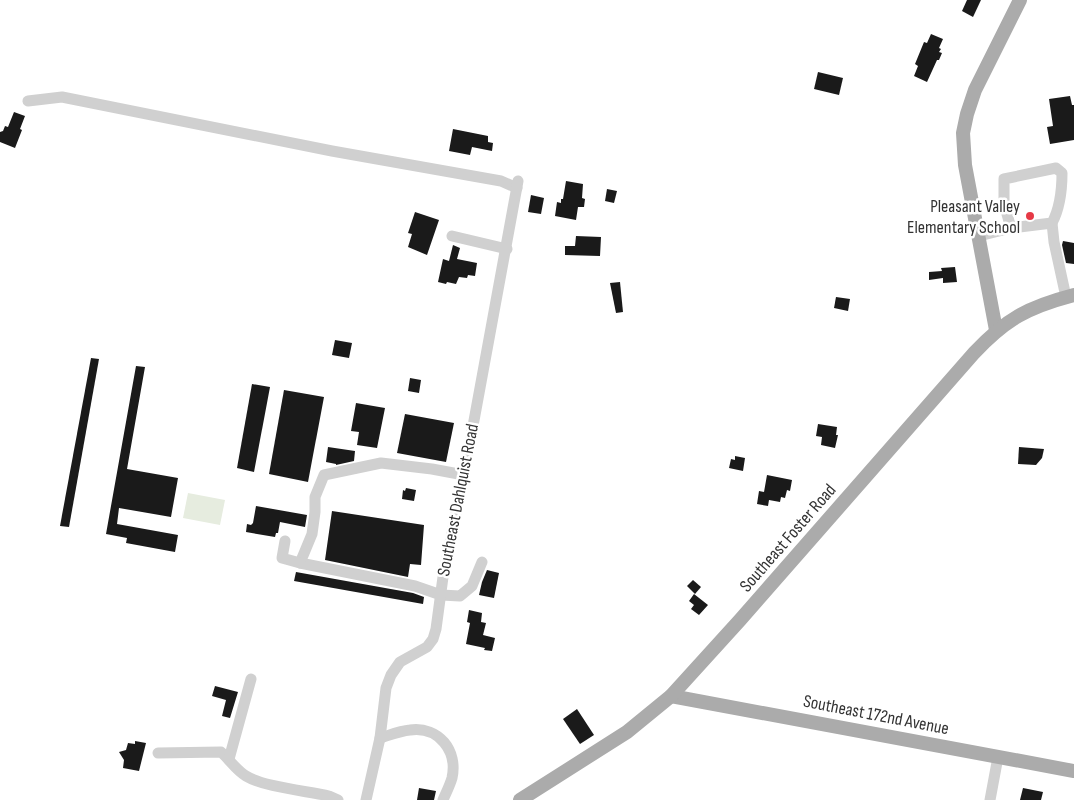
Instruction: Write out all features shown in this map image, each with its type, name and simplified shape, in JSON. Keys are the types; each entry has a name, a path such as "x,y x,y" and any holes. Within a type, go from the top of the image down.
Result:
{"main road":[{"path":"996,330 963,147 970,102 1020,0"},
{"name":"Southeast Foster Road","path":"520,800 628,732 671,696 996,330 1034,308 1070,296"},
{"name":"Southeast 172nd Avenue","path":"671,696 1074,771"}],"street":[{"name":"Southeast Dahlquist Road","path":"28,101 62,97 332,151 518,184 436,629 433,639 427,647 400,662 391,675 386,688 380,738 366,800"},
{"path":"1011,228 1004,204 1004,179 1056,168 1062,173 1062,186 1057,213 1052,223 1054,242 1070,296"},
{"path":"979,236 1011,228 1052,223"},
{"path":"452,236 507,249"},
{"path":"300,563 312,534 315,497 324,475 381,463 464,475"},
{"path":"286,541 282,558 415,586 441,595 460,596 472,586 482,562"},
{"path":"230,759 251,679"},
{"path":"380,738 410,730 433,733 441,738 448,746 453,766 452,778 443,800"},
{"path":"158,753 221,752 247,777 329,796 338,800"},
{"path":"990,800 998,757"}],"shaded area":[{"path":"188,493 225,500 220,525 183,518"}],"building":[{"path":"967,0 981,0 973,17 962,11"},
{"path":"931,34 943,39 939,48 941,49 939,52 942,53 927,82 914,76 918,66 915,64 924,42 927,43"},
{"path":"818,72 843,78 839,95 814,89"},
{"path":"1070,96 1072,105 1074,105 1074,140 1050,144 1047,127 1053,126 1049,99"},
{"path":"14,112 25,116 15,148 0,142 0,132 3,131 5,126 8,127"},
{"path":"453,129 488,136 488,142 493,143 492,151 472,147 470,155 449,151"},
{"path":"566,181 583,184 582,198 585,199 584,207 578,207 576,220 555,216 557,202 561,203 561,199 563,199"},
{"path":"607,189 617,191 614,203 605,201"},
{"path":"531,195 544,198 541,214 528,212"},
{"path":"415,212 439,220 427,255 408,247 412,234 408,233"},
{"path":"576,236 601,237 600,256 565,255 565,246 575,246"},
{"path":"1063,241 1074,243 1074,264 1066,263 1062,245"},
{"path":"453,245 460,248 457,259 477,263 475,276 459,277 456,284 438,282 443,259 449,261"},
{"path":"955,267 957,282 943,283 943,278 929,280 929,272 942,271 941,268"},
{"path":"620,282 623,312 616,313 610,283"},
{"path":"836,297 850,299 848,311 834,308"},
{"path":"335,340 352,343 349,358 332,355"},
{"path":"91,358 99,359 69,527 60,526"},
{"path":"136,366 145,367 127,469 178,478 171,517 119,508 117,524 178,535 175,552 126,543 127,538 106,534"},
{"path":"410,378 421,380 419,393 408,391"},
{"path":"252,384 270,387 254,472 237,468"},
{"path":"284,390 324,397 308,482 269,474"},
{"path":"356,403 385,408 377,448 357,445 359,432 351,431"},
{"path":"405,414 454,423 446,462 397,453"},
{"path":"818,424 837,427 836,435 838,435 835,448 821,445 822,437 816,436"},
{"path":"328,447 355,451 354,461 336,465 326,462"},
{"path":"1019,447 1044,449 1042,458 1036,465 1018,464"},
{"path":"735,456 745,458 743,471 729,468 731,459 735,460"},
{"path":"767,475 792,480 790,491 787,490 785,498 781,497 780,502 769,500 768,506 757,504 759,491 764,492"},
{"path":"406,488 416,490 414,501 402,499 403,490 405,491"},
{"path":"256,506 307,515 305,527 280,522 278,533 276,533 275,537 246,532 247,524 251,525 253,523"},
{"path":"332,511 424,525 421,565 410,564 408,577 325,560"},
{"path":"487,570 499,573 494,598 479,595"},
{"path":"296,572 413,593 424,597 423,604 294,581"},
{"path":"693,580 701,587 695,594 687,586"},
{"path":"694,594 708,605 699,615 691,609 694,605 689,601"},
{"path":"469,610 482,613 481,622 486,623 483,635 495,638 492,651 466,644 470,623 467,622"},
{"path":"215,686 238,692 230,718 222,716 226,700 212,696"},
{"path":"577,709 594,735 580,744 563,719"},
{"path":"135,741 146,743 139,771 123,768 124,760 119,752 126,750 128,743 135,744"},
{"path":"419,788 436,791 434,800 417,800"},
{"path":"1023,788 1043,792 1041,800 1020,800"}],"place":[{"name":"Pleasant Valley Elementary School","path":"1030,216"}]}
